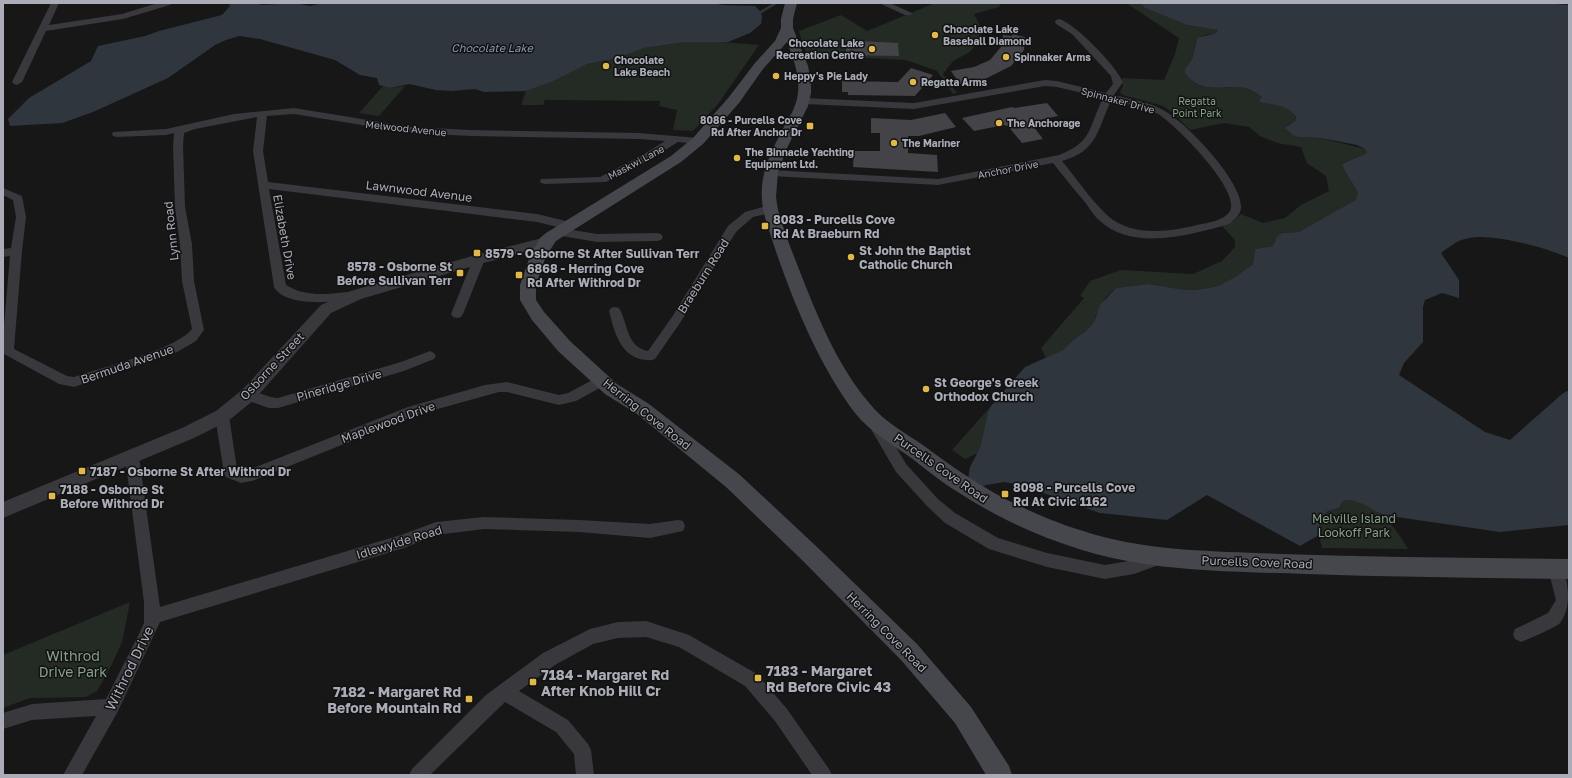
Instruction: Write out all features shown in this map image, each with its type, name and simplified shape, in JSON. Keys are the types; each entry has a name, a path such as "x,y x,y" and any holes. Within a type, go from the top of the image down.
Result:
{"main road":[{"path":"559,233 676,159 698,141 734,100 759,66 759,59 772,47 787,24 791,3"},
{"name":"Purcells Cove Road","path":"787,24 805,82 804,101 781,145 770,173 767,187 770,209 795,280 822,343 861,406 872,419 952,478 989,502 1051,530 1099,545 1129,552 1162,557 1354,567 1563,569"},
{"path":"772,47 788,52 798,58"},
{"name":"Herring Cove Road","path":"559,233 538,256 528,285 528,300 538,316 558,339 611,389 642,409 733,481 809,553 909,652 963,715 1000,775"}],"street":[{"path":"17,82 55,3"},
{"path":"42,29 123,16 167,3"},
{"path":"883,3 908,13"},
{"name":"Anchor Drive","path":"770,173 938,182 1055,159 1074,153 1090,142 1108,97 1118,84 1116,77 1075,32 1059,22"},
{"name":"Spinnaker Drive","path":"804,101 914,106 1045,82 1151,108 1169,117 1214,163 1226,179 1236,203 1234,213 1229,218 1220,222 1169,235 1141,234 1125,230 1112,225 1103,218 1055,159"},
{"name":"Melwood Avenue","path":"117,134 166,132 234,116 294,111 369,125 418,131 639,136 698,141"},
{"name":"Elizabeth Drive","path":"262,113 258,151 280,287 292,295 328,299 356,295"},
{"name":"Lynn Road","path":"191,127 180,130 178,145 180,207 186,244 188,281 198,330 192,338"},
{"name":"Maskwi Lane","path":"545,182 602,180 645,158 676,139"},
{"name":"Lawnwood Avenue","path":"264,185 537,218 559,233 598,238 657,237"},
{"path":"3,191 18,198 21,206 21,218 16,251 6,353"},
{"name":"Braeburn Road","path":"615,311 627,346 647,356 651,356 676,320 732,229 741,218 750,212 770,209"},
{"name":"Osborne Street","path":"3,510 188,433 222,416 248,395 326,309 356,295 479,260 559,233"},
{"path":"3,253 16,251"},
{"path":"457,314 479,260"},
{"name":"Bermuda Avenue","path":"6,353 60,378 74,382 173,349 192,338"},
{"name":"Pineridge Drive","path":"248,395 269,403 278,403 404,366 430,356"},
{"name":"Maplewood Drive","path":"222,416 231,473 236,476 246,477 413,411 485,390 507,387 559,400 571,397 602,380"},
{"path":"872,419 901,468 933,503 950,518 994,544 1047,560 1105,572 1134,567 1162,557"},
{"name":"Withrod Drive","path":"72,775 111,708 146,639 153,617 138,487 132,457"},
{"name":"Idlewylde Road","path":"153,617 404,541 436,529 484,523 579,526 650,531 678,526"},
{"path":"1521,634 1554,618 1564,601 1563,569"},
{"path":"418,775 492,701 549,659 590,637 618,630 646,629 683,640 751,680 781,715 823,775"},
{"path":"504,692 562,726 582,750 585,775"},
{"path":"3,721 32,712 111,708"}],"green space":[{"path":"935,3 1001,4 999,7 974,14 981,28 979,40 970,52 953,61 943,74 957,93 953,94 937,71 906,60 813,55 809,57 803,46 799,31 841,15 867,31"},
{"name":"Regatta Point Park","path":"1126,3 1140,3 1145,8 1187,25 1218,30 1216,33 1205,35 1196,40 1192,59 1185,69 1195,83 1201,86 1215,88 1239,87 1262,97 1258,102 1281,106 1292,110 1295,114 1296,120 1287,126 1299,137 1321,138 1365,149 1367,153 1342,164 1359,193 1356,201 1299,232 1282,233 1273,246 1255,249 1253,264 1235,277 1218,286 1194,290 1149,284 1116,288 1106,297 1096,315 1094,322 1085,332 1074,339 1063,350 1046,358 1041,348 1084,298 1080,296 1090,281 1121,270 1193,274 1222,261 1235,247 1235,240 1222,226 1233,221 1241,214 1263,223 1285,218 1301,205 1329,191 1326,176 1307,163 1301,147 1277,143 1260,136 1249,127 1224,123 1190,130 1173,113 1163,106 1123,95 1120,92 1123,86 1122,78 1164,80 1175,54 1179,38"},
{"path":"686,42 722,42 759,45 718,104 693,131 673,130 677,110 659,106 660,101 545,100 543,105 521,105 526,91 587,64 618,58 644,48"},
{"path":"383,86 390,88 405,86 379,116 359,113"},
{"path":"991,406 988,412 978,453 965,459 952,450"},
{"name":"Melville Island Lookoff Park","path":"1346,500 1366,505 1383,516 1397,532 1408,549 1322,548 1319,535 1319,519 1329,511 1339,508 1342,502"},
{"name":"Withrod Drive Park","path":"130,602 122,642 97,691 86,697 30,698 3,708 3,655"}],"water":[{"name":"Chocolate Lake","path":"229,3 259,3 261,5 295,3 310,6 323,3 711,3 755,6 761,12 762,18 761,24 750,33 728,42 686,42 644,48 618,58 587,64 553,81 526,91 484,92 475,89 452,91 436,90 409,84 390,88 379,85 377,78 360,75 335,60 260,39 239,36 215,45 168,78 93,112 62,123 10,126 8,119 29,98 91,61 98,46 145,36 222,15 230,6"},
{"path":"1140,3 1544,3 1569,5 1569,258 1532,245 1488,237 1465,239 1458,241 1449,247 1441,253 1459,280 1459,298 1442,293 1425,300 1423,307 1423,342 1404,363 1399,375 1485,432 1510,440 1562,394 1569,390 1569,525 1500,532 1383,515 1363,504 1346,500 1342,502 1339,508 1328,511 1320,519 1319,535 1300,546 1207,495 1167,520 1100,513 1024,486 1005,482 986,485 976,489 968,479 970,467 980,448 988,412 991,406 1025,367 1063,350 1074,339 1085,332 1094,322 1100,305 1116,288 1149,284 1194,290 1218,286 1235,277 1253,264 1255,249 1273,246 1277,237 1282,233 1299,232 1356,200 1358,193 1342,164 1367,153 1365,149 1357,145 1321,138 1299,137 1293,135 1285,128 1296,120 1293,113 1284,107 1258,102 1262,97 1248,89 1239,87 1210,88 1197,84 1185,73 1185,69 1192,59 1197,38 1216,33 1218,30 1187,25 1145,8"}],"building":[{"name":"Spinnaker Arms","path":"1012,34 1025,37 1024,50 1011,66 983,80 960,84 951,71 974,67 990,60 1001,47 1003,35 1012,36"},
{"name":"Chocolate Lake Recreation Centre","path":"859,41 898,43 899,56 846,55 846,42"},
{"name":"Regatta Arms","path":"911,68 933,75 915,96 848,95 848,92 842,92 842,81 898,82"},
{"name":"The Anchorage","path":"1047,103 1058,116 1030,122 1043,139 1022,143 1008,126 1004,125 974,131 962,118 1012,107 1014,108"},
{"name":"The Mariner","path":"945,113 956,127 919,136 908,136 908,153 937,155 938,172 853,167 854,151 880,151 880,133 871,133 871,118 911,120"}],"waterway":[{"path":"761,12 776,3"}],"place":[{"name":"Chocolate Lake Baseball Diamond","path":"935,35"},
{"name":"Chocolate Lake Recreation Centre","path":"872,49"},
{"name":"Spinnaker Arms","path":"1006,57"},
{"name":"Chocolate Lake Beach","path":"606,66"},
{"name":"Heppy's Pie Lady","path":"776,76"},
{"name":"Regatta Arms","path":"913,82"},
{"name":"The Anchorage","path":"999,123"},
{"name":"8086 - Purcells Cove Rd After Anchor Dr","path":"810,126"},
{"name":"The Mariner","path":"894,143"},
{"name":"The Binnacle Yachting Equipment Ltd.","path":"737,158"},
{"name":"8083 - Purcells Cove Rd At Braeburn Rd","path":"765,226"},
{"name":"8579 - Osborne St After Sullivan Terr","path":"477,253"},
{"name":"St John the Baptist Catholic Church","path":"851,257"},
{"name":"8578 - Osborne St Before Sullivan Terr","path":"460,273"},
{"name":"6868 - Herring Cove Rd After Withrod Dr","path":"519,275"},
{"name":"St George's Greek Orthodox Church","path":"926,389"},
{"name":"7187 - Osborne St After Withrod Dr","path":"82,471"},
{"name":"8098 - Purcells Cove Rd At Civic 1162","path":"1005,494"},
{"name":"7188 - Osborne St Before Withrod Dr","path":"52,496"},
{"name":"7183 - Margaret Rd Before Civic 43","path":"758,678"},
{"name":"7184 - Margaret Rd After Knob Hill Cr","path":"533,682"},
{"name":"7182 - Margaret Rd Before Mountain Rd","path":"469,699"}]}
